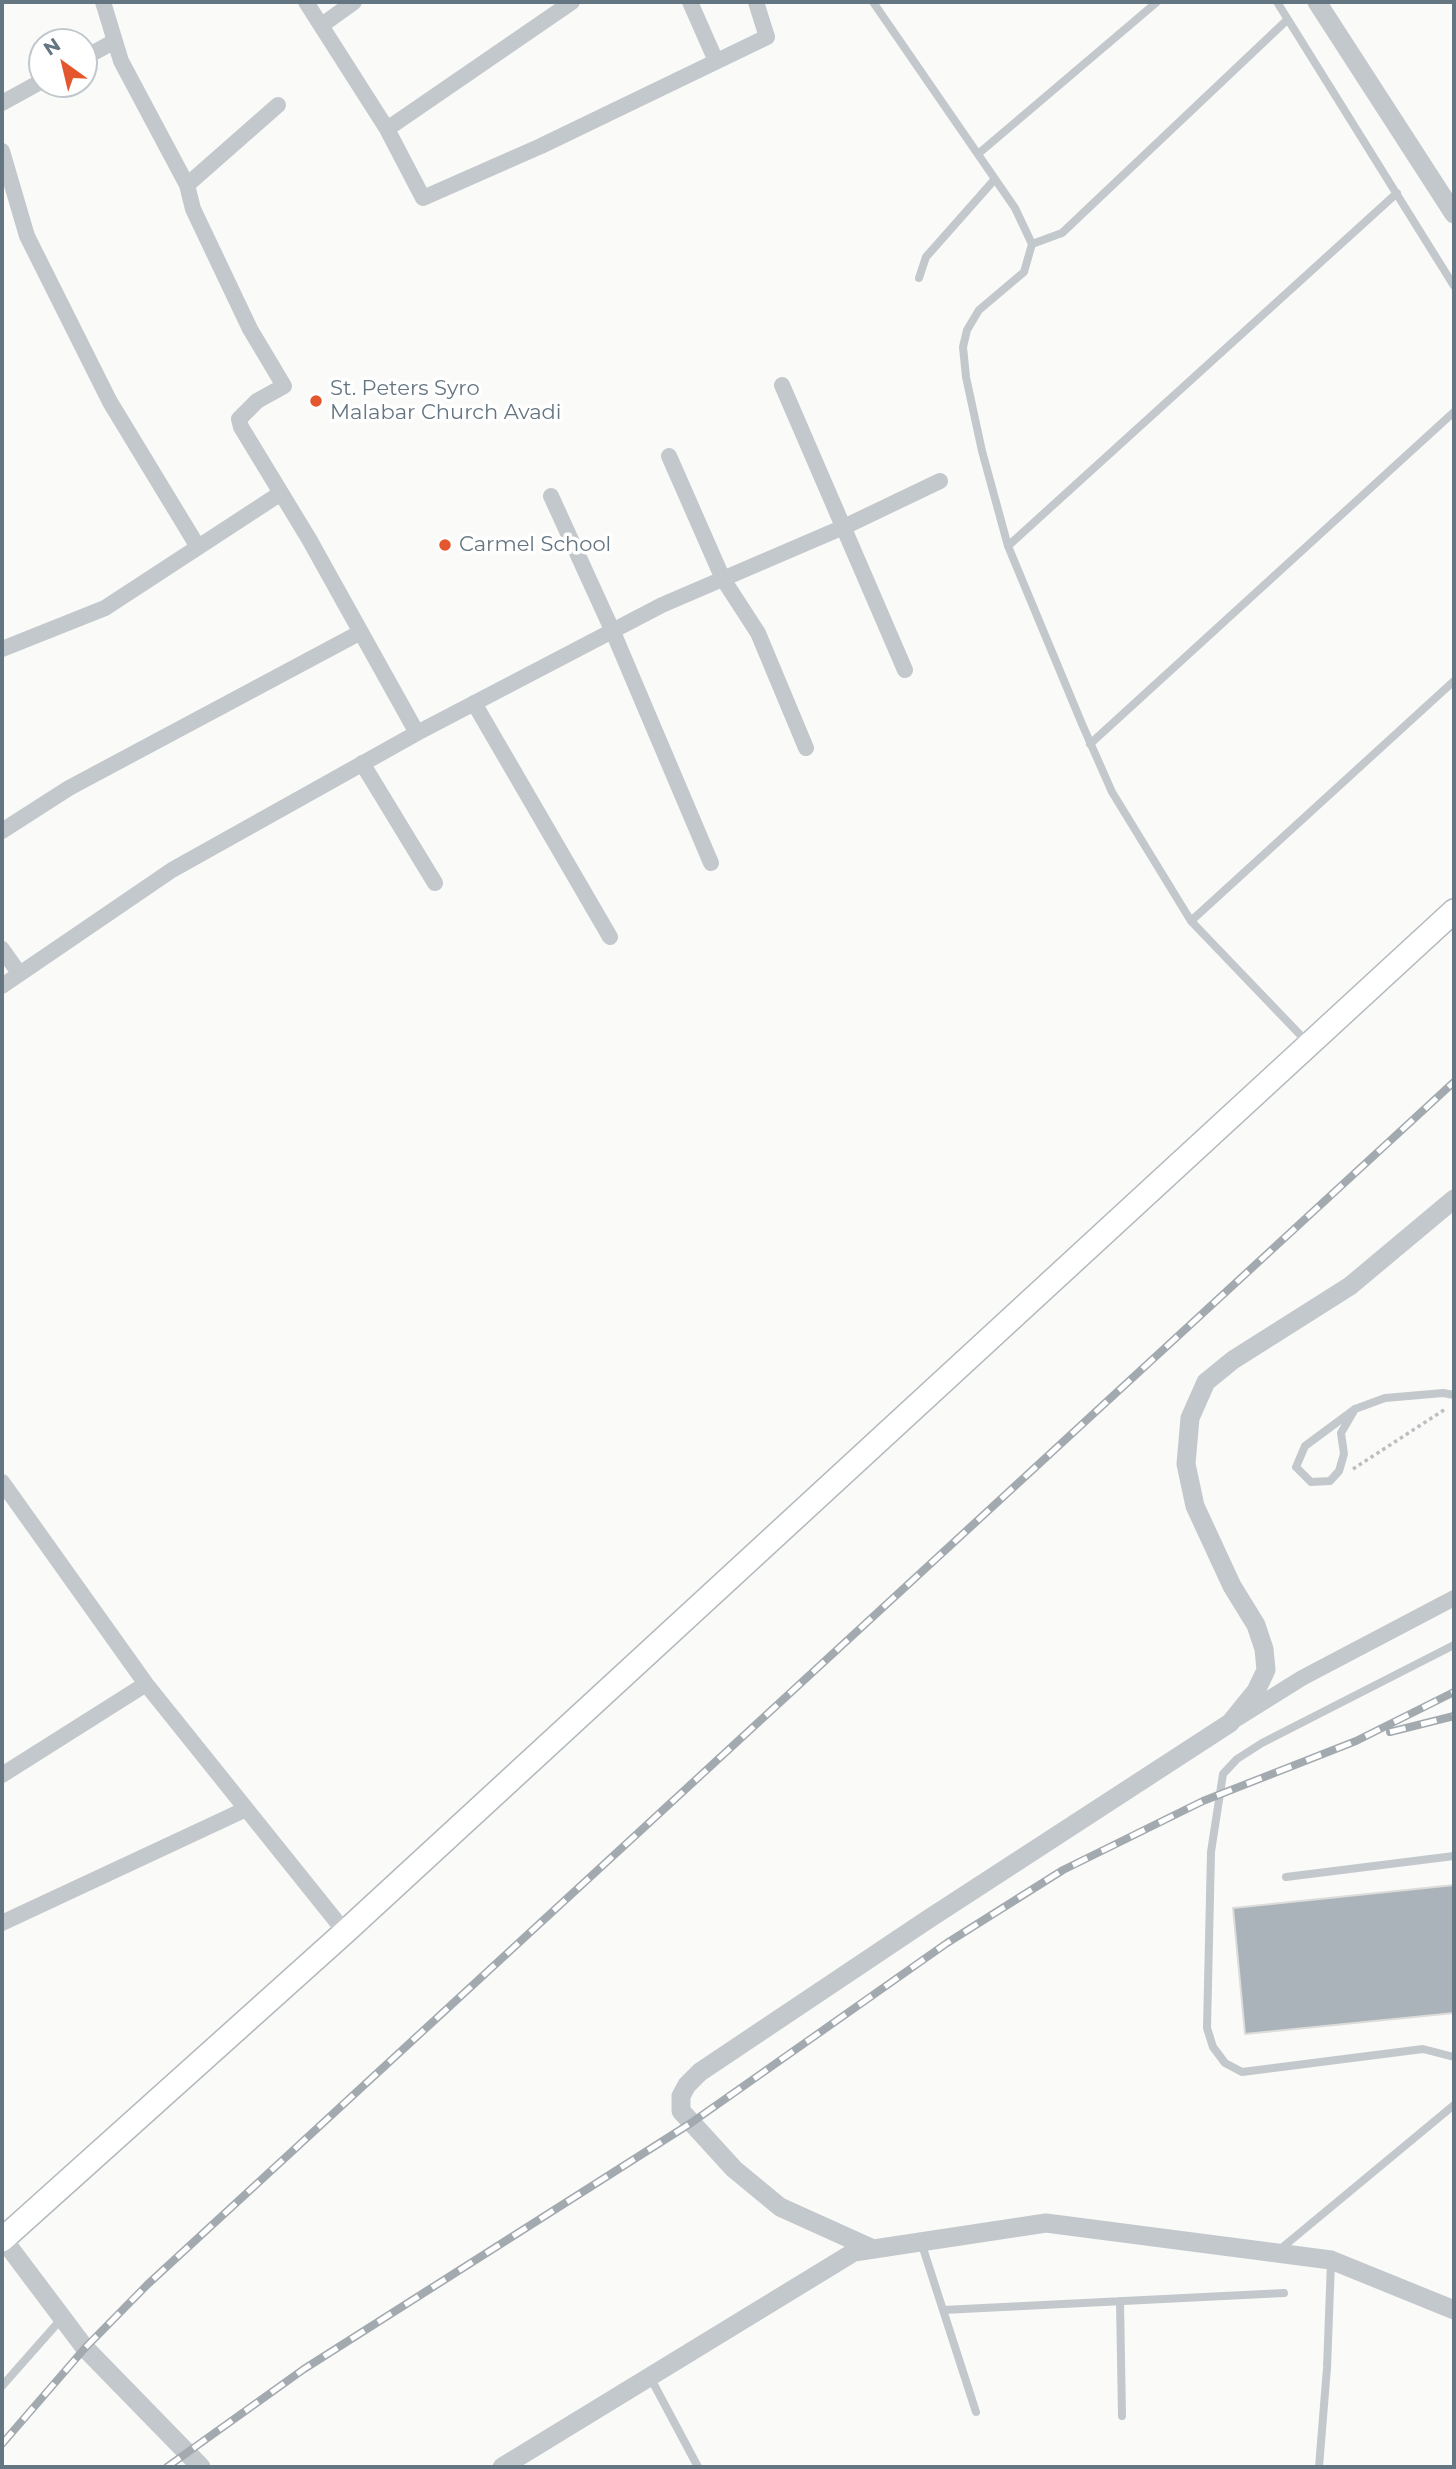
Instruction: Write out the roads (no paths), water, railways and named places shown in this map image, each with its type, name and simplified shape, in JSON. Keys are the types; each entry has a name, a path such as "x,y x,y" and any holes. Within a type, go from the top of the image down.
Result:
{"main road":[{"path":"2,2239 345,1932 1454,911"}],"street":[{"path":"103,2 121,61 187,185 193,209 245,317 284,386 257,401 239,419 416,733"},
{"path":"306,2 387,129 423,198 541,146 767,37 756,2"},
{"path":"322,25 354,2"},
{"path":"387,129 572,2"},
{"path":"690,2 716,61"},
{"path":"1317,2 1454,214"},
{"path":"98,50 115,41"},
{"path":"2,103 28,89"},
{"path":"187,185 278,105"},
{"path":"2,151 27,236 110,402 198,547"},
{"path":"782,385 846,526 905,670"},
{"path":"669,456 723,579 758,633 806,748"},
{"path":"2,986 172,870 416,733 662,605 846,526 940,481"},
{"path":"2,649 104,608 281,494"},
{"path":"551,496 613,632 711,863"},
{"path":"2,831 69,788 361,632"},
{"path":"474,703 610,937"},
{"path":"362,763 435,883"},
{"path":"2,949 19,973"},
{"path":"1230,1723 1256,1690 1266,1670 1264,1649 1256,1625 1232,1586 1195,1506 1186,1464 1190,1418 1206,1382 1350,1286 1454,1199"},
{"path":"2,1482 146,1684 205,1754 244,1810 345,1932"},
{"path":"873,2249 780,2207 734,2169 681,2110 681,2096 687,2085 699,2072 1230,1723 1302,1678 1454,1598"},
{"path":"2,1775 146,1684"},
{"path":"2,1923 244,1810"},
{"path":"502,2467 854,2252 1046,2223 1331,2260 1454,2310"},
{"path":"2,2239 85,2348 201,2467"}],"lane":[{"path":"873,2 1015,208 1032,244 1024,272 979,310 967,330 962,347 977,426 1008,546 1090,744 1138,839 1191,921 1309,1044"},
{"path":"978,154 1157,2"},
{"path":"1277,2 1454,286"},
{"path":"1032,244 1062,233 1287,20"},
{"path":"919,278 926,257 995,179"},
{"path":"1008,546 1397,193"},
{"path":"1090,744 1454,412"},
{"path":"1191,921 1454,681"},
{"path":"1355,1409 1340,1433 1342,1463 1330,1481 1311,1482 1296,1467 1305,1446 1330,1424 1355,1409 1385,1398 1443,1393 1454,1395"},
{"path":"1454,1645 1262,1742 1237,1759 1223,1774 1211,1852 1207,2028 1213,2047 1225,2063 1242,2072 1423,2049 1454,2057"},
{"path":"1286,1877 1454,1856"},
{"path":"1276,2253 1454,2105"},
{"path":"921,2242 976,2412"},
{"path":"1319,2467 1328,2368 1331,2260"},
{"path":"943,2310 1284,2292"},
{"path":"1120,2301 1122,2416"},
{"path":"2,2386 63,2317"},
{"path":"650,2377 698,2467"},
{"path":"687,2467 692,2457"}],"railway":[{"path":"2,2444 85,2348 148,2284 1454,1082"},
{"path":"167,2467 304,2369 691,2123 947,1943 1063,1870 1203,1801 1356,1741 1454,1692"},
{"path":"1390,1732 1454,1716"}],"place":[{"name":"St. Peters Syro Malabar Church Avadi","path":"316,401"},
{"name":"Carmel School","path":"445,545"}]}
